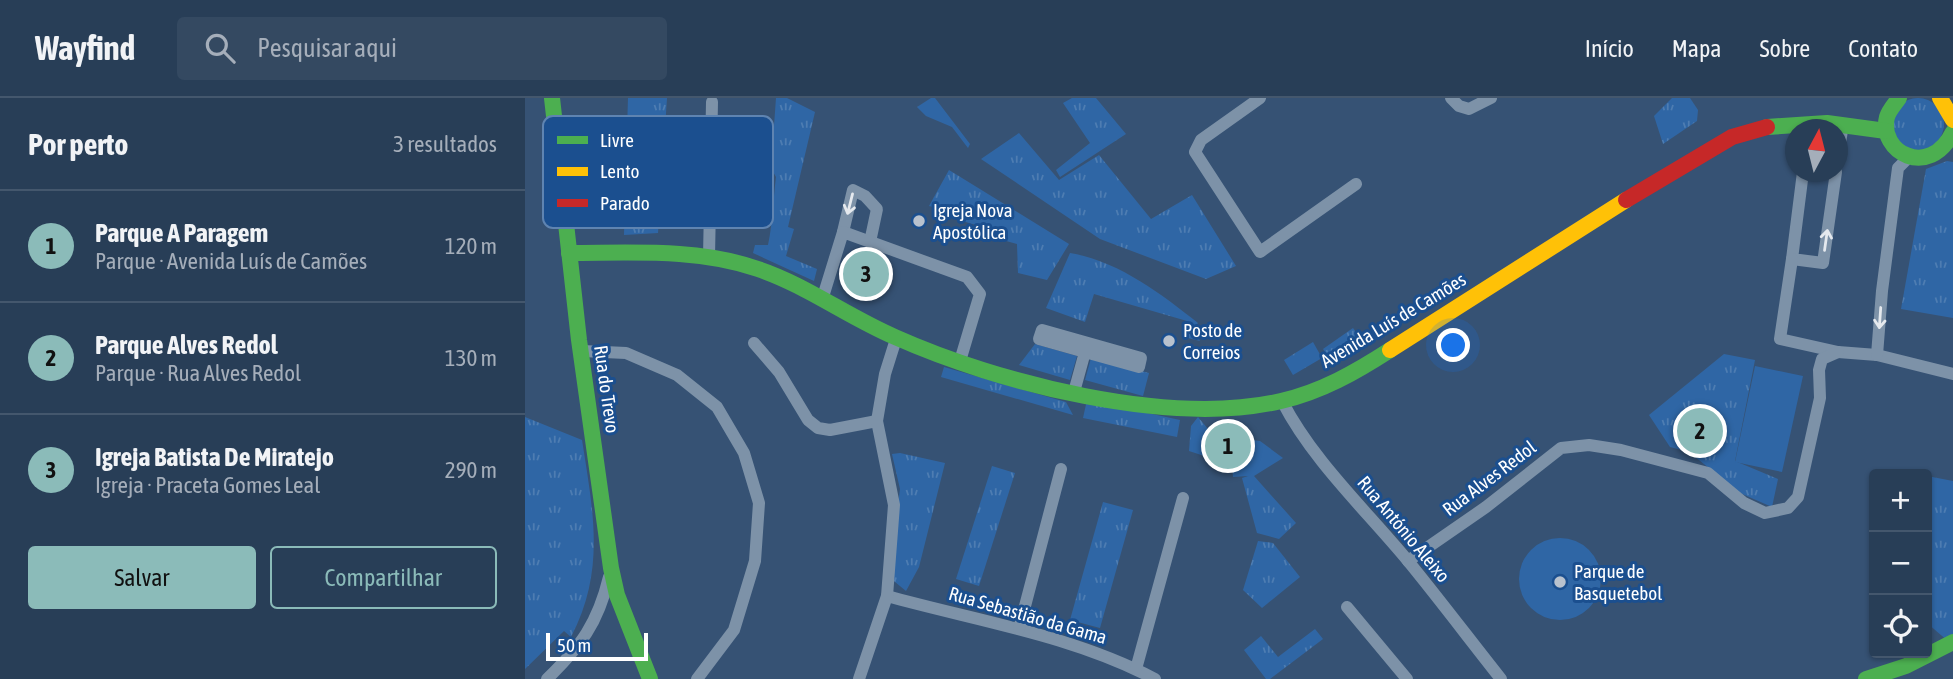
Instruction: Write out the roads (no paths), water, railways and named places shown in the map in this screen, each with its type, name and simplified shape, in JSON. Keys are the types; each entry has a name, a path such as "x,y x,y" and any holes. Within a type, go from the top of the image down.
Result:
{"street":[{"name":"Rua do Trevo","path":"552,98 554,116"},
{"path":"1260,98 1201,140 1195,152 1260,252 1356,184"},
{"path":"1451,98 1459,106 1469,109 1492,98"},
{"path":"1940,98 1953,120"},
{"path":"1895,100 1886,117 1886,131 1894,147 1909,157 1932,156 1952,138"},
{"path":"712,102 712,116"},
{"name":"Avenida Luís de Camões","path":"569,253 709,257 779,277 896,340 960,361 1075,392 1148,405 1252,407 1282,401 1335,381 1372,361 1732,137 1763,125 1785,125"},
{"name":"Avenida Luís de Camões","path":"1848,125 1886,131"},
{"path":"1877,355 1882,291 1898,168 1909,157"},
{"path":"1802,182 1780,339 1838,352 1877,355 1953,374"},
{"path":"1793,258 1823,263 1835,182"},
{"path":"823,300 853,190 865,196 877,209 870,242"},
{"name":"Rua do Trevo","path":"566,228 611,568 617,595 649,679"},
{"path":"709,257 710,228"},
{"path":"843,232 967,276 980,294 960,361"},
{"path":"1042,330 1141,358 1139,367 1085,352 1039,339 1042,330"},
{"path":"859,679 887,596 894,505 877,421 885,374 896,340"},
{"path":"754,343 779,372 808,420 818,428 830,430 877,421"},
{"path":"582,351 626,353 677,375 717,407 744,453 759,503 755,561 734,630 697,679"},
{"path":"1075,392 1085,352"},
{"name":"Rua Alves Redol","path":"1408,561 1486,507 1561,447 1589,445 1662,459 1708,473 1744,503 1765,513 1788,508 1798,497 1820,398 1819,370 1822,359 1838,352"},
{"name":"Rua António Aleixo","path":"1282,401 1296,428 1313,450 1408,561 1501,679"},
{"path":"1019,629 1061,469"},
{"path":"1136,669 1183,498"},
{"path":"547,679 579,648 592,625 611,568"},
{"name":"Rua Sebastião da Gama","path":"887,596 1085,648 1155,679"},
{"path":"1347,607 1407,679"},
{"path":"1866,679 1906,666 1953,642"}],"place":[{"name":"Igreja Nova Apostólica","path":"919,221"},
{"name":"Igreja Batista De Miratejo","path":"866,274"},
{"name":"Posto de Correios","path":"1169,341"},
{"name":"Parque Alves Redol","path":"1700,431"},
{"name":"Parque A Paragem","path":"1228,446"},
{"name":"Parque de Basquetebol","path":"1560,582"}]}
